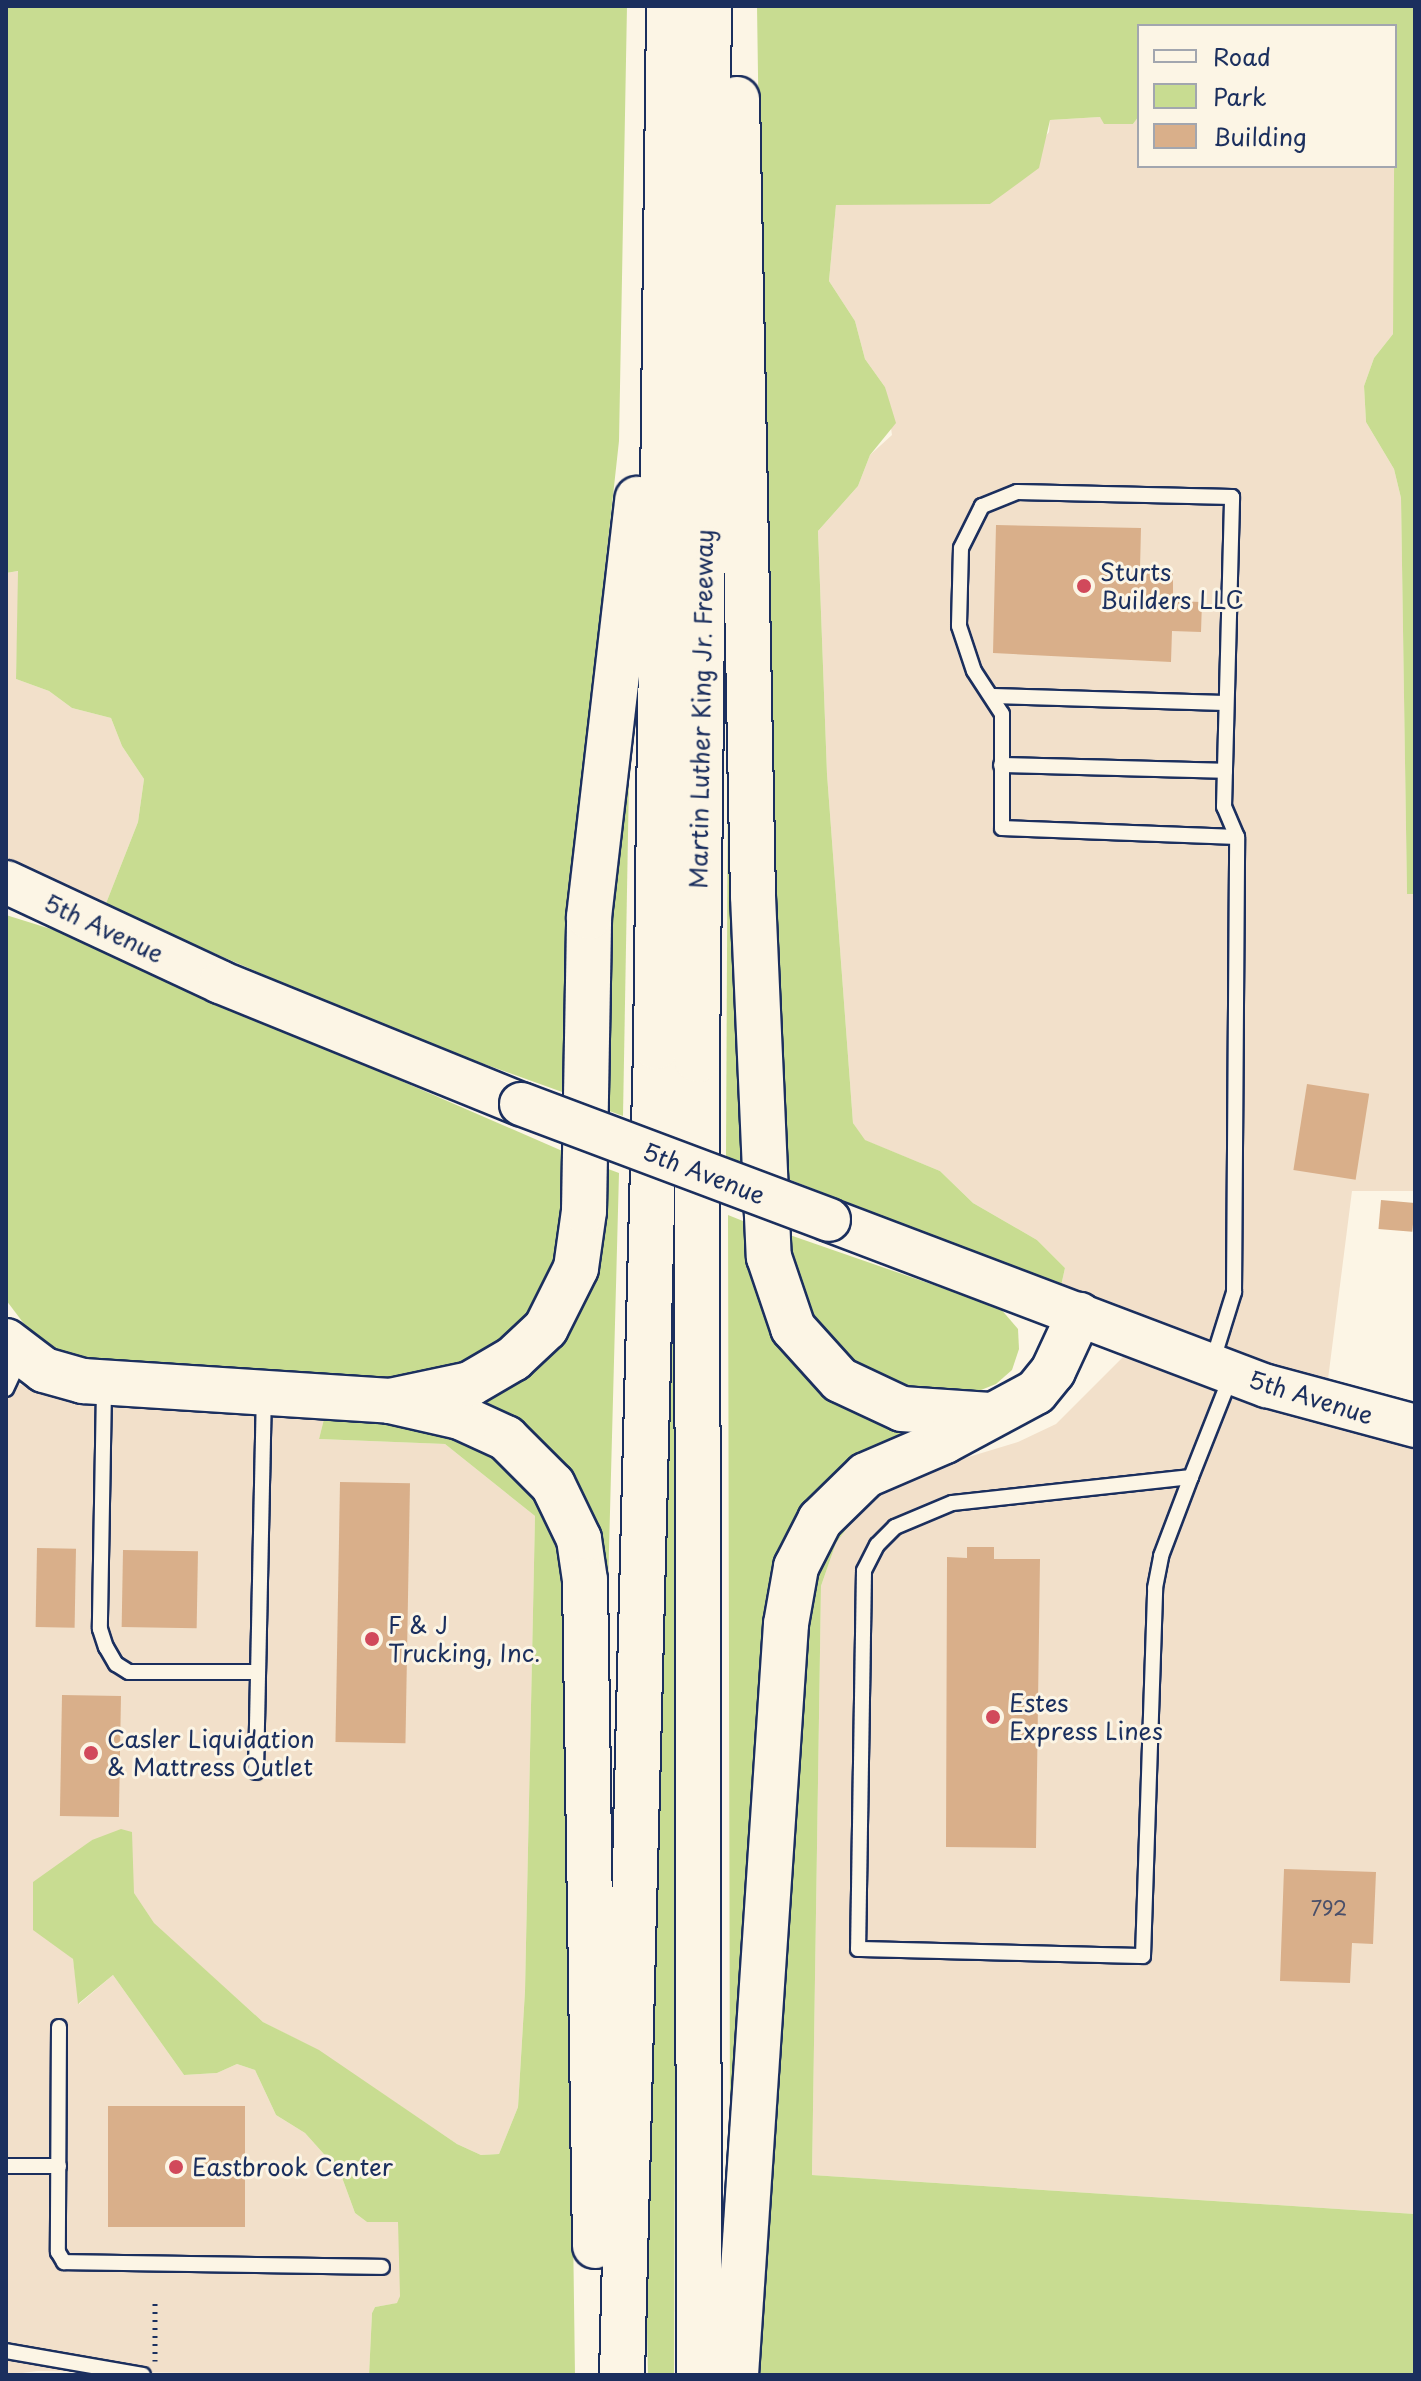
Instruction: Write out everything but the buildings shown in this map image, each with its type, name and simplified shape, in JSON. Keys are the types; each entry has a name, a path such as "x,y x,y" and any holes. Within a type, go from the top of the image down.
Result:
{"highway":[{"path":"390,1401 470,1384 513,1359 558,1310 580,1250 589,917 634,536 643,416 650,6"},
{"name":"Martin Luther King Jr. Freeway","path":"622,2375 656,1047 669,6"},
{"name":"Martin Luther King Jr. Freeway","path":"699,2375 697,1060 709,6"},
{"path":"735,6 753,912 769,1257 793,1328 840,1380 902,1409 990,1415"},
{"path":"736,2375 786,1624 796,1567 820,1520 846,1490 888,1463 945,1441 990,1415 1025,1401 1045,1382 1079,1315"},
{"path":"11,1362 63,1377 104,1384 265,1396 390,1401 460,1417 506,1438 553,1485 579,1539 585,1580 597,2375"}],"street":[{"name":"5th Avenue","path":"6,882 220,982 521,1104 1298,1396 1415,1426"}],"lane":[{"path":"1191,1477 952,1503 895,1527 877,1545 864,1571 858,1949 1143,1956 1155,1588 1161,1556 1191,1477 1222,1368 1234,1292 1237,837 1224,807 1232,497 1017,492 982,506 961,548 959,626 974,671 1002,714 999,821 1008,830 1237,837"},
{"path":"992,696 1226,703"},
{"path":"1001,765 1225,771"},
{"path":"104,1384 100,1629 106,1647 116,1664 129,1672 258,1672"},
{"path":"256,1772 265,1396"},
{"path":"59,2027 58,2252 74,2265 382,2267"},
{"path":"6,2166 59,2166"},
{"path":"6,2351 143,2375"}],"path":[{"path":"155,2302 155,2365"}],"shaded area":[{"path":"1100,117 1133,124 1137,119 1137,168 1397,166 1398,171 1393,334 1374,358 1364,386 1366,422 1394,469 1401,498 1407,893 1415,894 1415,1191 1352,1191 1327,1387 1061,1286 1065,1268 1037,1240 973,1203 940,1171 864,1140 853,1123 827,774 818,531 858,486 870,455 892,435 885,387 865,359 855,321 829,281 836,204 990,204 1049,132 1050,120"},
{"path":"19,571 16,679 49,691 72,708 111,718 122,746 144,779 138,822 105,906 6,860 6,573"},
{"path":"1127,1353 1415,1443 1415,2214 812,2175 821,1586 836,1543 865,1504 896,1479 1018,1442 1056,1424"},
{"path":"6,1380 79,1404 324,1419 319,1439 445,1444 535,1516 525,1991 518,2107 499,2154 481,2155 457,2144 319,2051 263,2022 154,1924 92,1840 47,1876 46,1934 73,1959 79,2004 113,1975 184,2075 217,2073 237,2064 255,2070 276,2115 305,2133 340,2172 355,2213 367,2222 398,2221 402,2230 400,2296 398,2303 375,2307 372,2313 369,2375 38,2371 6,2375"}],"green space":[{"path":"6,6 627,6 619,441 569,897 565,1093 403,1035 105,906 138,822 144,779 122,746 111,718 72,708 49,691 16,679 18,571 6,573"},
{"path":"757,6 1415,6 1415,894 1407,894 1401,498 1394,469 1366,422 1364,386 1374,358 1393,334 1397,24 1137,24 1137,119 1133,124 1104,124 1100,117 1050,120 1039,168 990,204 836,205 829,281 855,321 865,359 885,387 896,423 870,455 858,486 818,531 827,774 853,1123 865,1140 940,1171 973,1203 1037,1240 1065,1268 1061,1286 783,1177 767,698"},
{"path":"630,722 623,1116 601,1108 602,998"},
{"path":"728,752 735,752 749,1165 726,1157"},
{"path":"6,915 54,930 567,1153 565,1209 553,1274 540,1303 491,1356 414,1381 89,1361 59,1351 31,1333 6,1300"},
{"path":"600,1166 619,1173 604,1738 600,1587 483,1408 483,1398 510,1383"},
{"path":"728,1215 748,1223 757,1277 925,1427 819,1496 738,2125 730,2125"},
{"path":"672,1228 678,1228 674,2375 648,2375 645,2245"},
{"path":"784,1233 1000,1308 1018,1329 1019,1349 1012,1370 996,1384 971,1394 917,1394 865,1374 808,1317"},
{"path":"324,1419 412,1424 474,1439 530,1484 558,1544 565,1637 575,2375 369,2375 372,2313 375,2307 397,2303 400,2296 398,2222 367,2222 355,2213 340,2172 305,2133 276,2115 255,2070 237,2064 217,2073 184,2075 113,1975 78,2004 73,1959 33,1930 33,1882 92,1840 121,1829 132,1832 134,1893 154,1923 263,2022 319,2050 457,2144 481,2155 499,2154 518,2107 525,1991 535,1516 445,1444 319,1439"},
{"path":"865,1504 836,1543 821,1586 812,2175 1415,2214 1415,2375 757,2375 800,1610 819,1546"}],"place":[{"name":"Sturts Builders LLC","path":"1084,586"},
{"name":"F & J Trucking, Inc.","path":"372,1639"},
{"name":"Estes Express Lines","path":"993,1717"},
{"name":"Casler Liquidation & Mattress Outlet","path":"91,1753"},
{"name":"Eastbrook Center","path":"176,2167"}]}
